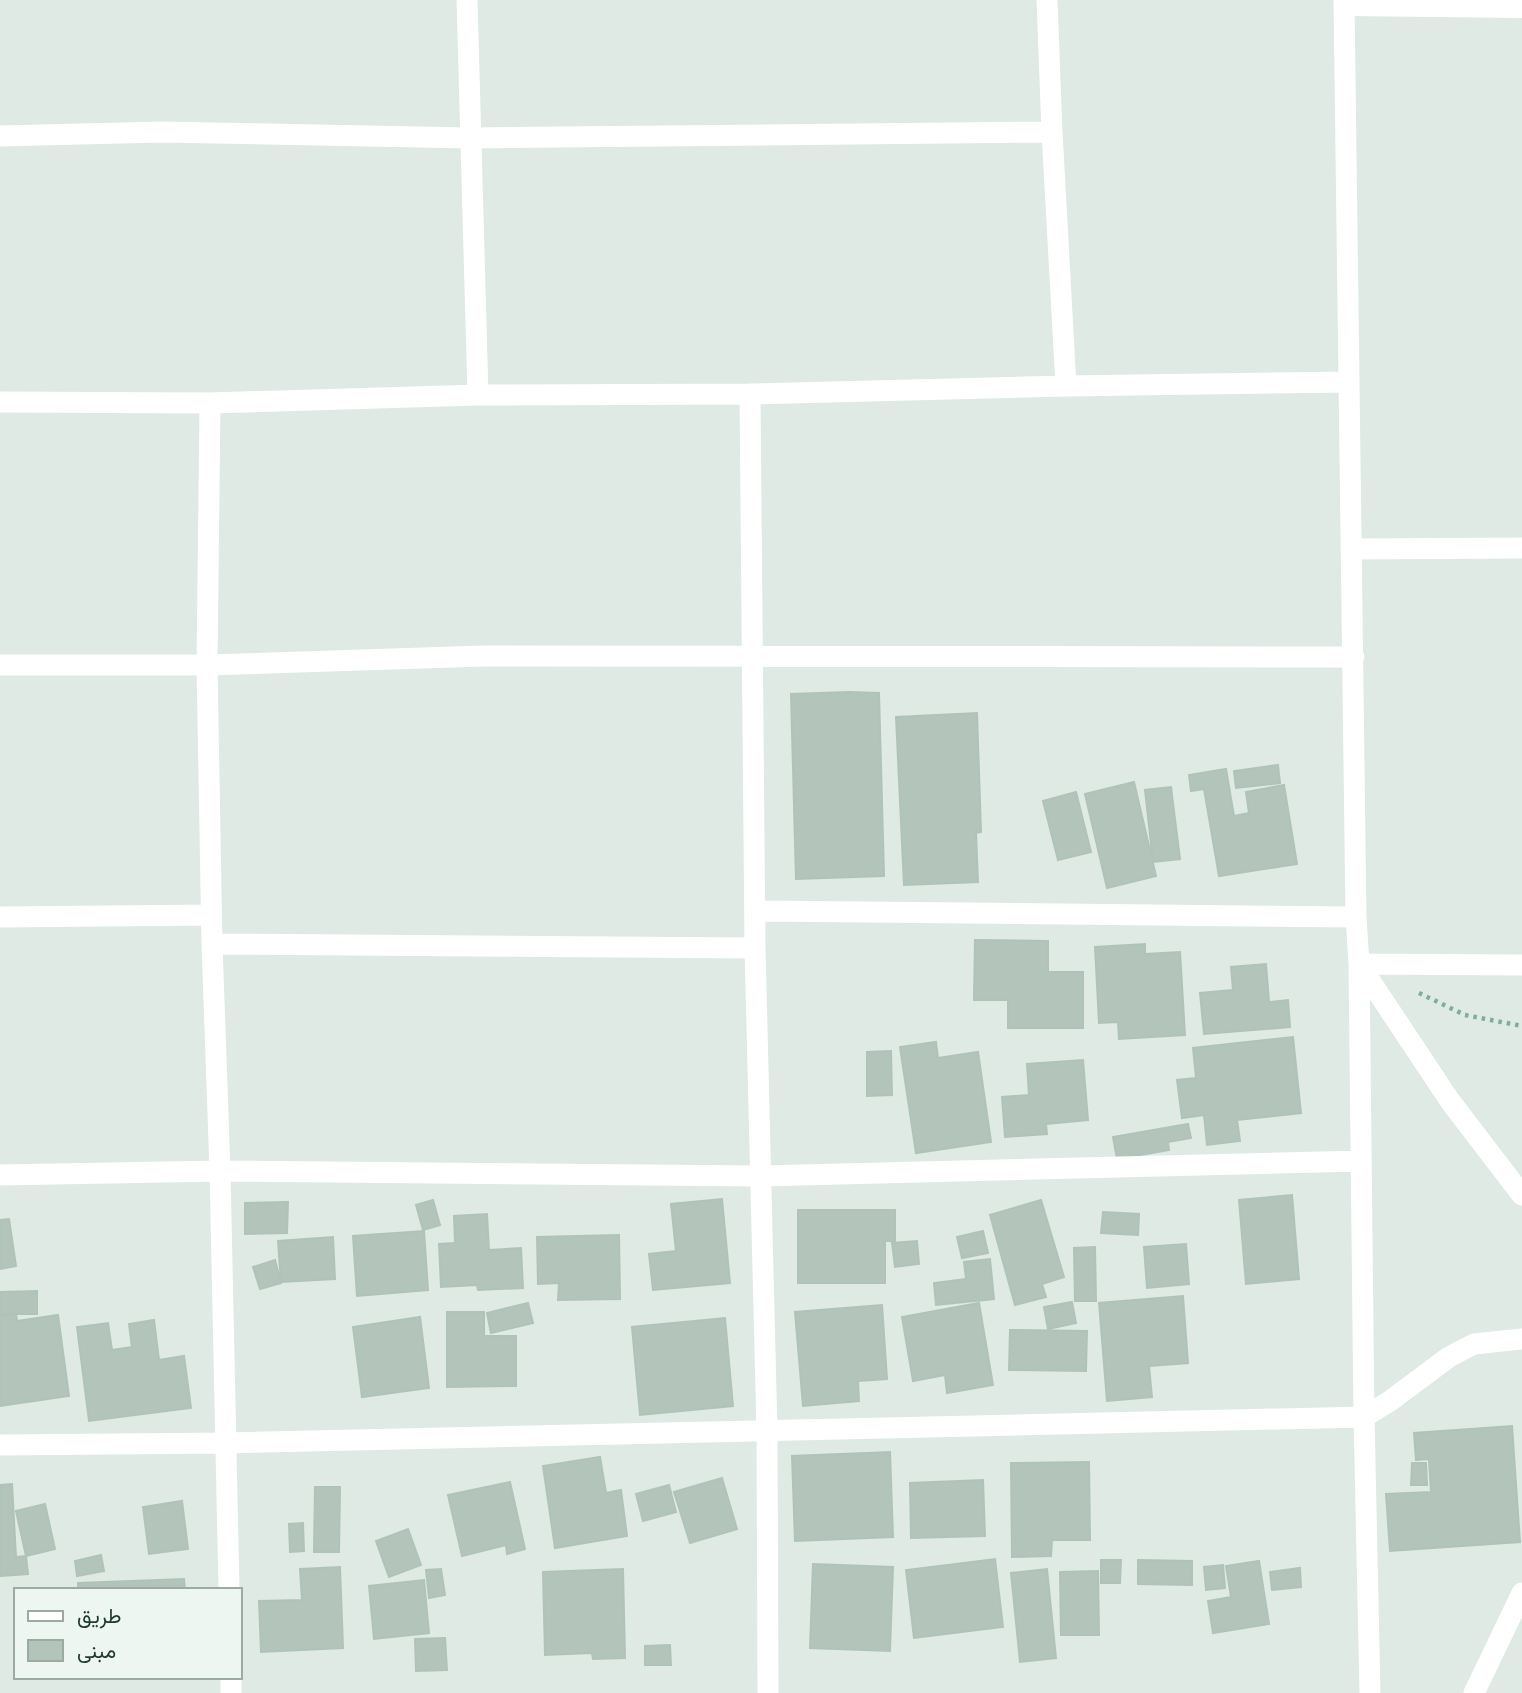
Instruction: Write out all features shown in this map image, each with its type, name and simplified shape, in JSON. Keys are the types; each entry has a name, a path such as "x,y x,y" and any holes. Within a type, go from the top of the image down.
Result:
{"street":[{"path":"467,0 478,395"},
{"path":"1047,0 1066,386"},
{"path":"1344,4 1370,1693"},
{"path":"0,136 162,132 470,138 1052,132"},
{"path":"0,402 210,403 478,395 750,394 1349,382"},
{"path":"750,394 755,948 767,1432 768,1693"},
{"path":"210,403 207,665 229,1588"},
{"path":"1352,549 1522,548"},
{"path":"0,665 207,665 484,656 1354,657"},
{"path":"756,911 1356,917"},
{"path":"0,917 211,915"},
{"path":"212,944 755,948"},
{"path":"1359,964 1522,965"},
{"path":"1359,964 1450,1101 1522,1195"},
{"path":"0,1175 220,1171 760,1176 1362,1161"},
{"path":"0,1445 767,1432 1364,1417 1390,1402 1450,1357 1474,1344 1522,1339"},
{"path":"1474,1693 1522,1593"}],"lane":[{"path":"1344,4 1522,9"}],"path":[{"path":"1418,992 1465,1015 1522,1026"}],"building":[{"path":"879,693 884,876 796,879 791,694"},
{"path":"977,713 981,832 976,833 978,882 904,885 896,717"},
{"path":"1278,765 1280,783 1236,788 1234,771"},
{"path":"1226,769 1234,816 1249,813 1246,792 1284,785 1297,864 1219,876 1204,789 1191,791 1189,775"},
{"path":"1134,782 1156,876 1107,888 1085,794"},
{"path":"1171,787 1180,859 1153,862 1145,790"},
{"path":"1076,792 1091,852 1058,860 1043,801"},
{"path":"975,940 1048,941 1048,972 1083,972 1083,1028 1008,1028 1008,1000 974,1000"},
{"path":"1145,944 1145,954 1180,952 1185,1035 1119,1039 1118,1022 1099,1023 1095,947"},
{"path":"1266,964 1269,1002 1288,1000 1290,1027 1204,1034 1200,993 1233,990 1231,967"},
{"path":"1293,1037 1301,1113 1237,1120 1240,1141 1207,1145 1204,1115 1182,1118 1177,1080 1196,1078 1193,1048"},
{"path":"936,1042 938,1058 978,1052 991,1142 916,1153 900,1047"},
{"path":"891,1051 892,1095 867,1096 867,1052"},
{"path":"1083,1060 1088,1120 1046,1124 1047,1134 1005,1137 1002,1097 1029,1095 1027,1064"},
{"path":"1188,1124 1191,1138 1168,1142 1169,1150 1117,1159 1113,1137"},
{"path":"1292,1195 1299,1279 1246,1284 1239,1200"},
{"path":"722,1199 730,1283 653,1290 649,1254 676,1251 671,1204"},
{"path":"433,1200 440,1225 423,1230 416,1205"},
{"path":"1041,1200 1064,1277 1042,1284 1046,1297 1015,1305 990,1215"},
{"path":"288,1202 287,1233 245,1234 245,1203"},
{"path":"798,1210 895,1210 895,1241 885,1241 885,1283 798,1283"},
{"path":"1103,1212 1139,1214 1138,1235 1101,1233"},
{"path":"487,1214 489,1250 521,1248 523,1288 478,1290 477,1285 441,1287 439,1244 455,1243 454,1216"},
{"path":"9,1219 16,1266 0,1269 0,1220"},
{"path":"424,1231 428,1290 357,1296 353,1236"},
{"path":"983,1231 988,1253 962,1258 957,1237"},
{"path":"619,1235 620,1299 558,1300 559,1283 538,1284 537,1237"},
{"path":"333,1237 335,1279 281,1282 278,1241"},
{"path":"917,1241 919,1264 895,1267 892,1243"},
{"path":"1186,1244 1189,1284 1147,1288 1144,1247"},
{"path":"1095,1247 1096,1301 1075,1301 1074,1248"},
{"path":"990,1259 994,1299 936,1305 934,1283 966,1279 964,1262"},
{"path":"275,1260 281,1283 260,1289 253,1267"},
{"path":"37,1291 37,1314 0,1314 0,1292"},
{"path":"1183,1296 1188,1363 1149,1366 1152,1397 1107,1401 1099,1303"},
{"path":"1072,1302 1076,1323 1048,1329 1044,1307"},
{"path":"528,1303 533,1323 491,1333 487,1313"},
{"path":"979,1303 993,1385 947,1393 945,1375 913,1381 902,1317"},
{"path":"882,1305 887,1379 858,1381 859,1401 803,1406 795,1312"},
{"path":"447,1312 484,1312 484,1336 516,1336 516,1386 447,1387"},
{"path":"16,1314 17,1321 58,1315 69,1396 0,1406 0,1316"},
{"path":"420,1317 429,1388 362,1397 353,1327"},
{"path":"725,1318 733,1406 640,1415 632,1327"},
{"path":"154,1320 159,1360 184,1356 191,1408 89,1421 77,1327 108,1323 112,1350 132,1347 129,1324"},
{"path":"1010,1330 1087,1331 1086,1371 1009,1370"},
{"path":"1512,1426 1520,1542 1390,1551 1386,1494 1431,1492 1429,1459 1416,1460 1414,1433"},
{"path":"890,1452 893,1537 795,1541 792,1456"},
{"path":"600,1457 606,1493 621,1490 627,1536 555,1548 543,1466"},
{"path":"1089,1462 1090,1540 1052,1540 1051,1556 1012,1557 1011,1463"},
{"path":"1412,1463 1426,1463 1427,1485 1411,1485"},
{"path":"722,1478 737,1529 690,1543 674,1492"},
{"path":"983,1480 985,1536 911,1538 910,1483"},
{"path":"510,1482 525,1549 507,1554 506,1545 462,1556 448,1495"},
{"path":"12,1484 16,1557 26,1556 28,1574 0,1576 0,1485"},
{"path":"669,1485 676,1512 643,1521 636,1494"},
{"path":"315,1487 340,1487 339,1552 314,1552"},
{"path":"182,1501 188,1549 149,1554 143,1507"},
{"path":"45,1504 55,1549 26,1556 16,1511"},
{"path":"303,1523 304,1551 290,1552 289,1524"},
{"path":"408,1529 421,1565 389,1577 376,1541"},
{"path":"101,1555 104,1571 77,1576 75,1561"},
{"path":"995,1559 1003,1627 914,1638 906,1570"},
{"path":"1101,1560 1121,1560 1120,1583 1101,1583"},
{"path":"1138,1560 1192,1561 1192,1585 1138,1584"},
{"path":"1259,1561 1269,1624 1213,1633 1208,1601 1231,1597 1226,1566"},
{"path":"813,1564 893,1567 890,1651 810,1648"},
{"path":"1223,1565 1225,1588 1206,1590 1204,1567"},
{"path":"340,1567 343,1648 261,1652 259,1601 302,1600 300,1569"},
{"path":"1300,1568 1301,1587 1272,1590 1270,1572"},
{"path":"441,1569 445,1595 429,1598 426,1570"},
{"path":"623,1569 625,1658 593,1659 592,1653 545,1655 543,1572"},
{"path":"1047,1569 1056,1658 1020,1662 1011,1573"},
{"path":"1098,1571 1099,1635 1061,1635 1060,1572"},
{"path":"184,1579 185,1588 78,1588 78,1583"},
{"path":"424,1580 429,1633 374,1639 369,1586"},
{"path":"445,1638 447,1670 416,1671 415,1639"},
{"path":"670,1645 671,1665 645,1665 645,1646"}]}
